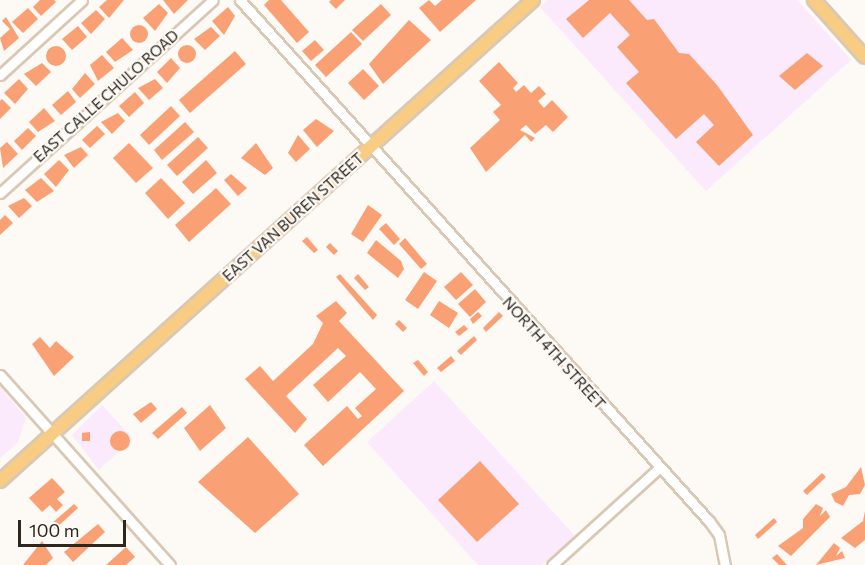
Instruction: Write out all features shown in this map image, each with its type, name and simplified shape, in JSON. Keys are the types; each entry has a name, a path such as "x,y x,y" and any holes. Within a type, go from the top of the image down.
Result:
{"main road":[{"name":"EAST VAN BUREN STREET","path":"0,481 533,0"},
{"path":"814,0 865,57"}],"street":[{"path":"0,75 82,0"},
{"name":"EAST CALLE CHULO ROAD","path":"0,193 213,0"},
{"name":"NORTH 4TH STREET","path":"240,0 369,148 719,535 725,565"},
{"path":"0,375 170,565"},
{"path":"552,565 659,468"}],"shaded area":[{"path":"548,0 797,0 851,60 706,191 540,7"},
{"path":"434,381 575,536 542,565 478,565 367,442"},
{"path":"0,387 26,418 18,442 0,458"},
{"path":"102,405 133,439 99,470 72,435"}],"building":[{"path":"40,0 56,2 41,16 33,7"},
{"path":"107,0 124,0 109,18 99,7"},
{"path":"163,0 188,0 174,14"},
{"path":"269,0 281,0 309,32 297,43 264,5"},
{"path":"331,0 345,0 336,9 329,2"},
{"path":"429,0 435,6 442,0 476,0 440,32 419,8"},
{"path":"589,0 629,0 647,20 654,19 679,53 689,54 717,85 753,135 719,166 696,142 714,125 704,114 676,139 626,83 639,72 617,47 630,35 610,13 583,38 566,19"},
{"path":"159,4 168,13 155,31 143,18"},
{"path":"381,4 391,15 363,41 352,30"},
{"path":"228,7 235,16 224,35 212,21"},
{"path":"28,8 38,19 23,33 12,22"},
{"path":"96,10 105,19 91,34 81,23"},
{"path":"6,17 19,38 4,51 0,38 10,29 2,21"},
{"path":"409,20 431,40 383,84 369,64"},
{"path":"139,25 145,28 148,34 145,40 139,43 133,40 130,34 133,28"},
{"path":"78,26 87,37 72,50 62,39"},
{"path":"211,27 220,36 205,50 194,39"},
{"path":"351,32 362,44 326,77 315,65"},
{"path":"122,38 133,50 115,62 106,52"},
{"path":"315,40 324,50 311,61 302,51"},
{"path":"183,45 191,45 196,50 194,61 183,63 178,58 178,50"},
{"path":"56,46 63,49 66,56 63,63 56,66 49,63 46,56 49,49"},
{"path":"235,51 246,64 190,113 179,100"},
{"path":"807,53 823,66 795,90 779,76"},
{"path":"102,55 114,68 98,81 90,65"},
{"path":"171,58 180,68 167,83 157,72"},
{"path":"499,62 518,83 513,88 516,92 524,85 531,93 539,86 546,94 538,101 544,108 552,100 568,117 553,132 546,125 535,134 526,125 520,130 535,138 531,142 525,135 486,172 470,148 500,120 493,112 501,105 479,81"},
{"path":"42,63 51,72 36,86 24,74"},
{"path":"363,69 379,86 364,100 348,83"},
{"path":"85,73 95,84 80,98 72,89"},
{"path":"19,79 28,89 15,104 4,93"},
{"path":"155,79 163,88 149,100 138,88"},
{"path":"68,91 76,102 61,115 52,105"},
{"path":"135,92 144,103 129,117 119,106"},
{"path":"2,99 11,108 0,119 0,101"},
{"path":"171,106 180,116 149,145 140,135"},
{"path":"44,108 55,121 38,132 29,122"},
{"path":"118,113 125,121 112,134 101,122"},
{"path":"316,119 334,131 317,147 303,130"},
{"path":"185,122 194,132 162,160 154,150"},
{"path":"97,126 105,134 90,148 82,140"},
{"path":"28,128 36,136 22,150 14,141"},
{"path":"298,135 310,149 296,162 288,153"},
{"path":"198,137 208,148 177,176 167,165"},
{"path":"7,142 18,154 3,168 0,148"},
{"path":"129,143 153,168 136,183 113,158"},
{"path":"256,143 273,168 265,175 241,158"},
{"path":"81,147 88,155 74,168 64,155"},
{"path":"59,160 69,170 56,187 44,174"},
{"path":"206,160 217,173 193,194 182,182"},
{"path":"231,174 247,188 238,196 224,180"},
{"path":"41,178 54,191 37,202 25,190"},
{"path":"161,178 185,203 168,219 145,193"},
{"path":"216,188 231,204 189,242 175,225"},
{"path":"24,198 32,206 19,218 8,206"},
{"path":"368,205 382,215 363,242 351,234"},
{"path":"5,215 13,223 0,235 0,220"},
{"path":"386,223 400,239 394,245 379,229"},
{"path":"307,237 318,250 314,253 302,241"},
{"path":"405,238 427,264 421,269 399,244"},
{"path":"376,240 401,261 404,269 398,278 367,253"},
{"path":"330,243 338,251 334,255 326,247"},
{"path":"424,272 437,281 418,309 405,300"},
{"path":"461,272 473,285 456,300 444,287"},
{"path":"340,274 377,315 373,320 336,277"},
{"path":"358,274 369,287 365,290 354,278"},
{"path":"475,289 486,302 470,317 458,304"},
{"path":"336,301 347,313 339,321 404,391 323,466 304,445 347,406 358,419 362,416 355,408 376,389 360,372 328,402 313,385 346,356 338,348 286,396 307,419 295,433 245,379 260,366 273,381 313,344 323,323 316,316"},
{"path":"439,301 458,313 449,328 430,315"},
{"path":"478,312 482,316 473,324 470,319"},
{"path":"499,312 503,316 486,332 483,328"},
{"path":"399,320 407,328 403,332 395,324"},
{"path":"464,325 468,329 459,336 455,332"},
{"path":"474,336 477,340 461,355 457,351"},
{"path":"40,337 50,348 56,341 74,357 54,376 32,344"},
{"path":"451,356 455,361 441,372 437,368"},
{"path":"418,360 428,372 424,376 413,363"},
{"path":"151,402 157,409 141,423 133,414"},
{"path":"210,405 226,428 200,451 184,428"},
{"path":"182,407 187,413 158,439 152,433"},
{"path":"120,431 127,434 130,441 127,448 120,451 113,448 110,441 113,434"},
{"path":"90,432 90,441 82,441 82,433"},
{"path":"248,437 299,494 255,533 198,482"},
{"path":"480,461 519,504 477,542 438,500"},
{"path":"861,467 865,485 860,494 849,495 843,506 835,502 831,494 846,487"},
{"path":"822,473 826,477 807,495 803,491"},
{"path":"52,478 65,492 57,499 63,505 56,512 50,505 42,512 29,498"},
{"path":"74,504 78,508 55,529 51,524"},
{"path":"816,504 823,508 820,516 826,510 830,517 791,556 778,546 803,528 803,519"},
{"path":"865,511 865,540 855,548 841,538 863,521"},
{"path":"774,518 777,522 758,539 755,535"},
{"path":"98,524 105,532 73,562 64,552"},
{"path":"42,541 53,558 46,565 23,565"},
{"path":"834,543 840,548 836,556 842,551 845,558 816,565"},
{"path":"126,547 135,557 126,565 106,565"},
{"path":"777,554 787,565 779,565 772,558"}]}
